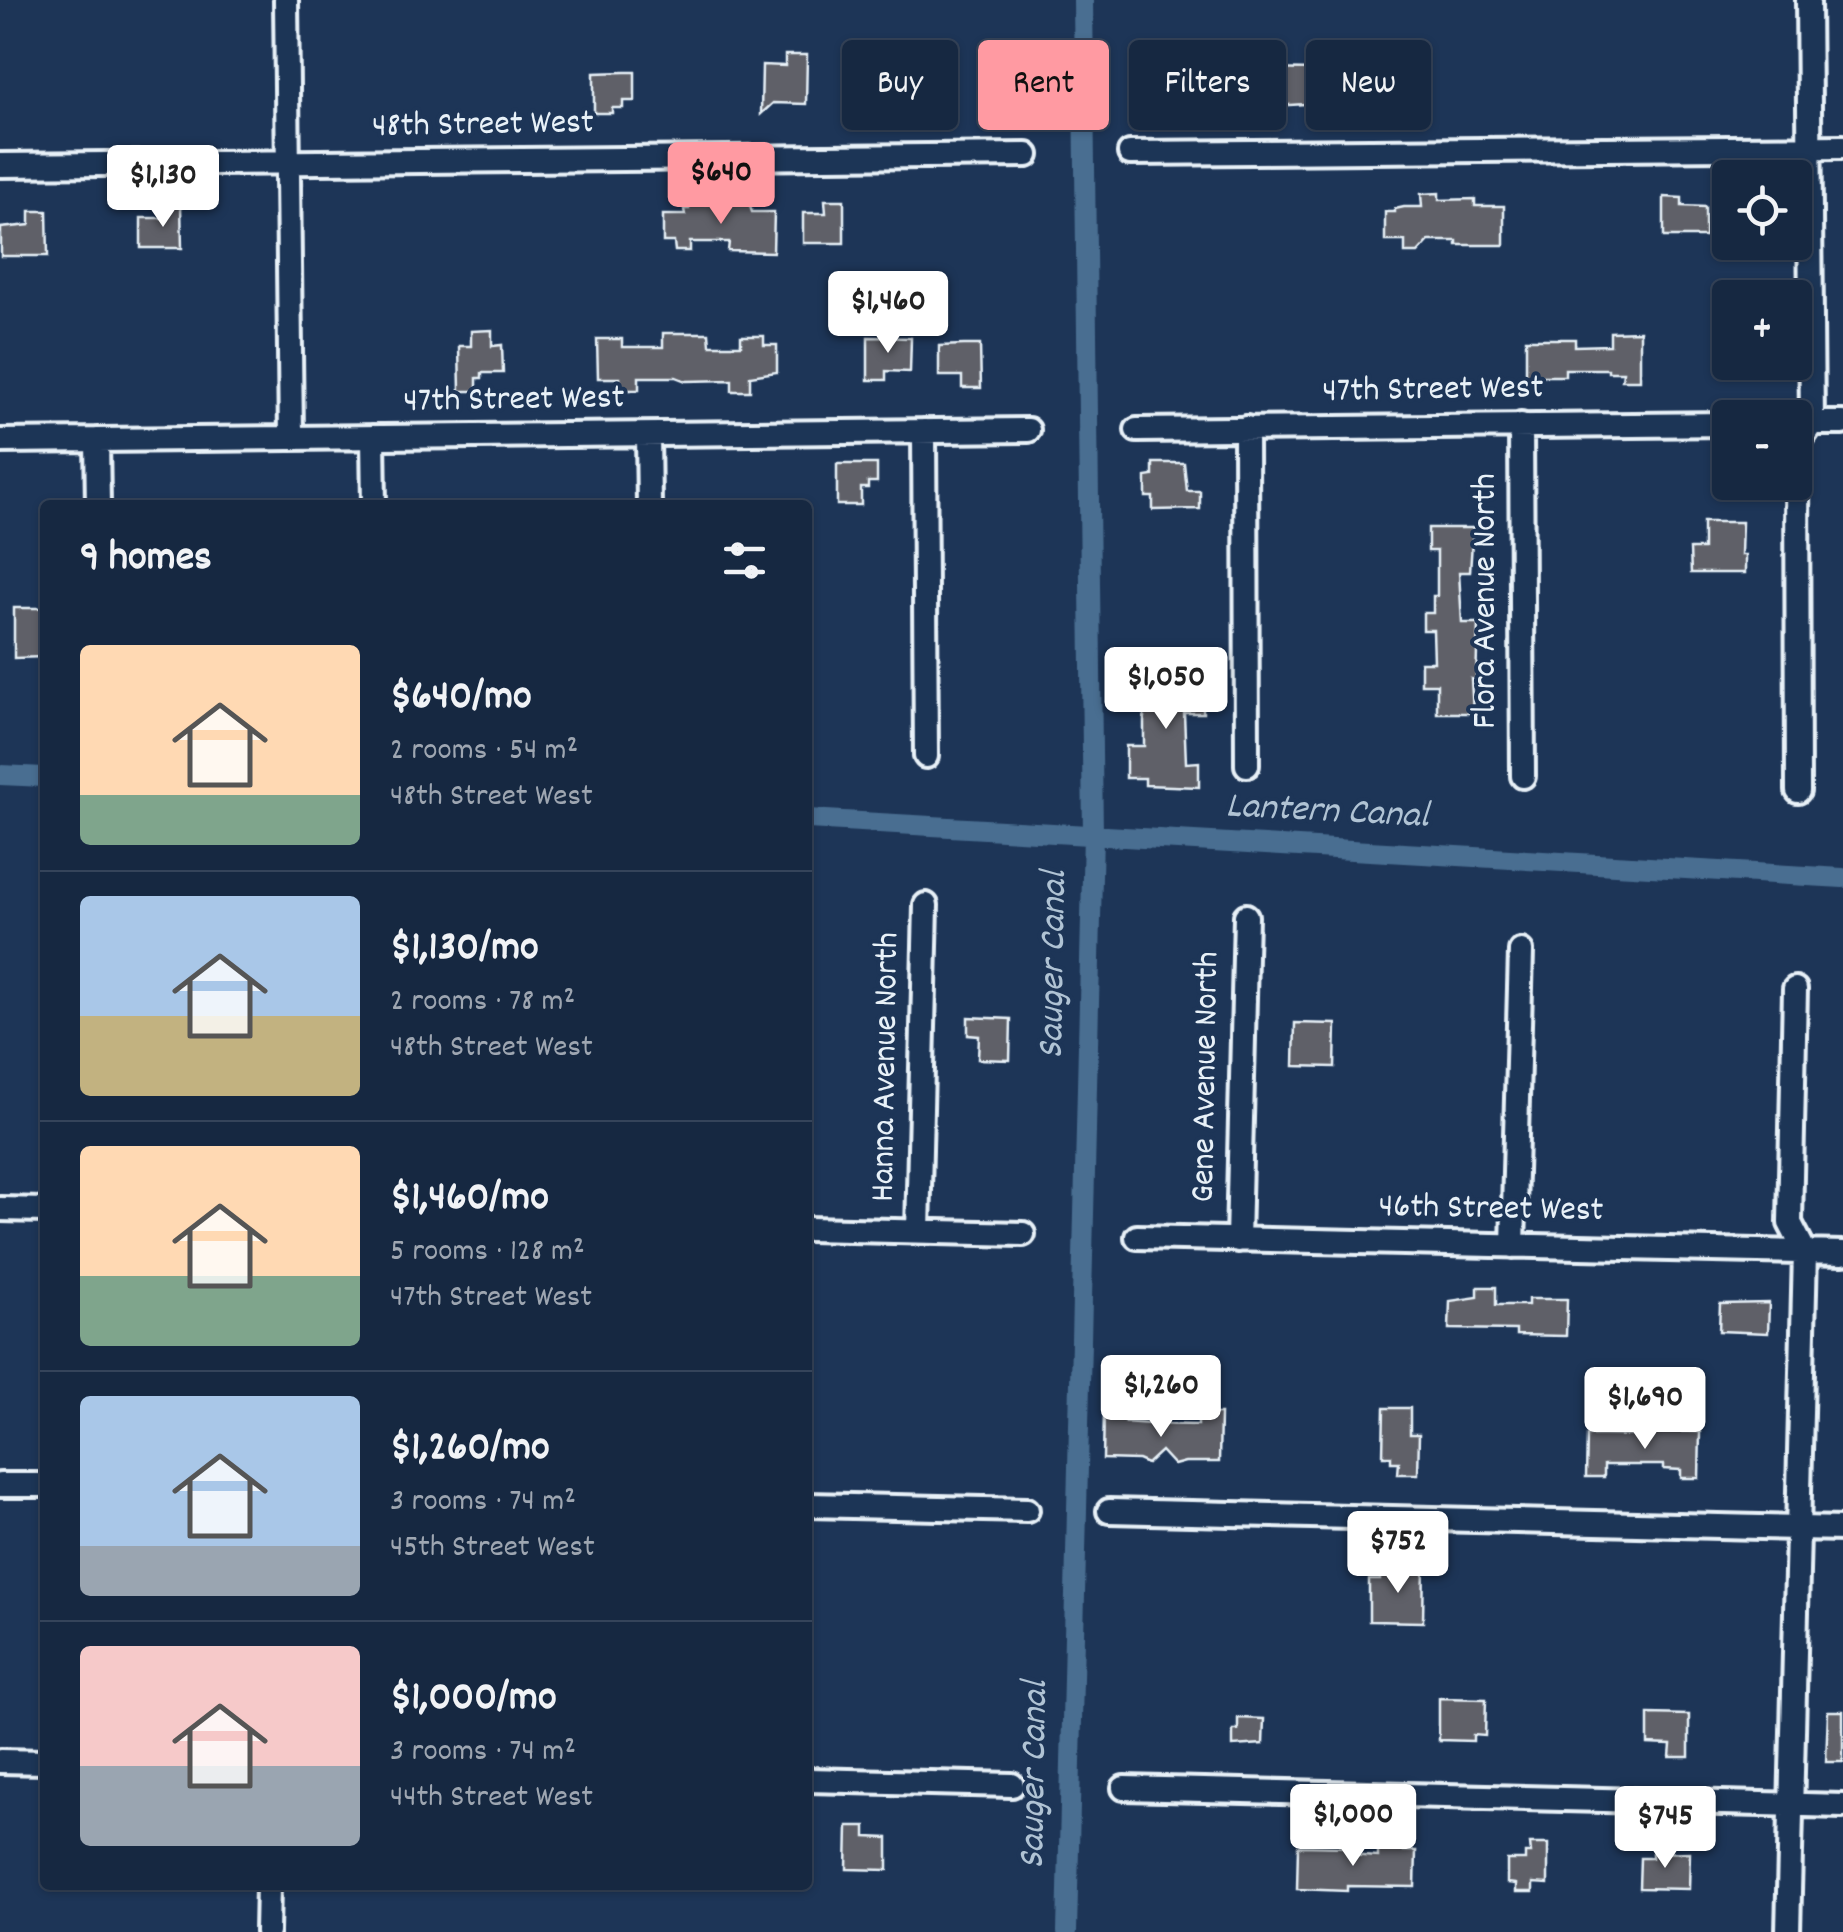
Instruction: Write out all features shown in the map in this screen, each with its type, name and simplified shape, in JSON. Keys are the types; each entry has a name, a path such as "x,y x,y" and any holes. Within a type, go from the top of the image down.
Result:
{"street":[{"path":"286,0 291,438"},
{"path":"1804,400 1808,0"},
{"path":"1130,153 1843,147"},
{"name":"48th Street West","path":"0,165 1027,155"},
{"path":"1812,423 1843,423"},
{"name":"47th Street West","path":"1137,430 1712,424"},
{"name":"Flora Avenue North","path":"1520,425 1523,776"},
{"path":"1246,428 1247,766"},
{"name":"47th Street West","path":"0,441 1028,430"},
{"path":"924,432 926,756"},
{"path":"648,435 649,500"},
{"path":"373,437 374,500"},
{"path":"98,440 98,500"},
{"path":"1797,500 1798,790"},
{"name":"Hanna Avenue North","path":"918,1231 926,905"},
{"name":"Gene Avenue North","path":"1238,1240 1246,916"},
{"path":"1513,1246 1522,952"},
{"path":"1788,1932 1805,1252 1790,1223 1795,989"},
{"path":"0,1209 40,1210"},
{"path":"812,1229 1023,1234"},
{"name":"46th Street West","path":"1137,1237 1843,1254"},
{"path":"0,1485 40,1485"},
{"path":"812,1505 1027,1510"},
{"path":"1109,1512 1843,1529"},
{"path":"0,1760 40,1762"},
{"path":"812,1780 1012,1785"},
{"path":"1124,1788 1843,1806"},
{"path":"266,1932 268,1890"}],"building":[{"path":"785,55 807,55 806,104 773,103 761,114 762,65 785,66"},
{"path":"1286,69 1306,70 1306,104 1286,105"},
{"path":"635,72 635,101 623,101 623,108 612,108 612,113 594,113 594,73"},
{"path":"1439,193 1439,200 1475,199 1475,206 1504,206 1504,245 1429,241 1418,253 1405,253 1405,241 1385,241 1385,212 1422,207 1421,194"},
{"path":"1664,197 1682,198 1682,206 1705,207 1705,237 1664,237"},
{"path":"825,200 844,200 844,243 803,243 803,213 826,213"},
{"path":"748,201 752,212 774,212 773,252 728,251 729,242 690,242 690,251 675,251 674,242 663,242 663,215 685,215 689,204"},
{"path":"163,205 181,205 182,248 141,248 141,218 163,218"},
{"path":"30,211 47,211 48,256 1,256 1,228 30,225"},
{"path":"492,330 492,346 502,345 503,373 482,373 482,378 477,378 477,391 460,391 459,346 471,346 471,331"},
{"path":"1640,331 1640,380 1622,380 1623,372 1608,369 1565,369 1565,376 1526,376 1526,339 1575,339 1575,346 1610,345 1610,332"},
{"path":"663,333 709,333 710,345 741,345 741,336 764,336 764,345 777,345 777,372 750,376 750,391 732,391 732,380 686,381 676,377 639,377 639,390 620,390 620,378 598,378 597,339 622,339 622,347 663,347"},
{"path":"868,337 911,338 910,372 886,371 886,380 868,380"},
{"path":"980,345 981,388 962,388 962,376 939,376 939,346"},
{"path":"1153,463 1184,463 1187,491 1200,491 1200,509 1153,510 1153,497 1146,497 1146,477 1153,476"},
{"path":"837,464 877,464 877,482 868,482 868,488 861,488 861,505 837,505"},
{"path":"1703,522 1742,522 1745,573 1691,573 1690,549 1703,549"},
{"path":"1428,528 1473,528 1470,572 1459,572 1462,623 1478,623 1476,680 1471,679 1473,713 1437,713 1437,684 1421,684 1421,662 1434,662 1433,630 1423,630 1423,613 1433,613 1433,596 1437,596 1437,551 1428,551"},
{"path":"14,608 40,608 40,657 14,658"},
{"path":"1185,665 1187,693 1203,693 1203,713 1184,713 1186,763 1199,762 1199,787 1145,785 1145,778 1126,778 1126,746 1144,746 1144,683 1155,683 1154,666"},
{"path":"968,1017 1011,1019 1010,1060 978,1059 979,1036 968,1035"},
{"path":"1295,1023 1336,1024 1335,1067 1294,1066"},
{"path":"1478,1287 1496,1287 1496,1305 1528,1305 1528,1299 1567,1299 1566,1336 1516,1335 1516,1330 1449,1329 1450,1301 1478,1297"},
{"path":"1769,1303 1768,1333 1719,1331 1720,1304"},
{"path":"1384,1408 1410,1408 1410,1434 1419,1434 1418,1474 1398,1474 1399,1462 1383,1456"},
{"path":"1104,1411 1126,1411 1125,1422 1151,1424 1198,1425 1198,1414 1220,1414 1219,1462 1174,1465 1161,1451 1147,1464 1103,1459"},
{"path":"1650,1431 1700,1432 1699,1478 1681,1478 1681,1470 1664,1469 1664,1465 1604,1465 1604,1477 1586,1477 1587,1435 1650,1436"},
{"path":"1407,1562 1424,1562 1423,1622 1369,1621 1369,1580 1380,1580 1380,1576 1389,1574 1406,1575"},
{"path":"1439,1698 1486,1699 1485,1736 1473,1735 1473,1741 1439,1740"},
{"path":"1828,1711 1843,1711 1843,1762 1826,1762"},
{"path":"1648,1714 1689,1715 1689,1757 1670,1757 1671,1745 1648,1744"},
{"path":"1238,1718 1264,1719 1263,1744 1233,1746"},
{"path":"848,1826 866,1826 866,1837 888,1838 888,1870 847,1869"},
{"path":"1530,1844 1548,1844 1548,1884 1533,1883 1533,1892 1516,1892 1516,1884 1507,1883 1507,1860 1525,1860 1525,1853 1531,1853"},
{"path":"1298,1846 1348,1847 1348,1855 1378,1857 1378,1851 1416,1851 1415,1887 1297,1889"},
{"path":"1690,1852 1689,1889 1639,1888 1640,1858 1652,1858 1652,1853"}],"waterway":[{"name":"Sauger Canal","path":"1067,1932 1093,834 1083,0"},
{"name":"Lantern Canal","path":"0,775 40,777"},
{"name":"Lantern Canal","path":"812,819 1843,878"}]}
